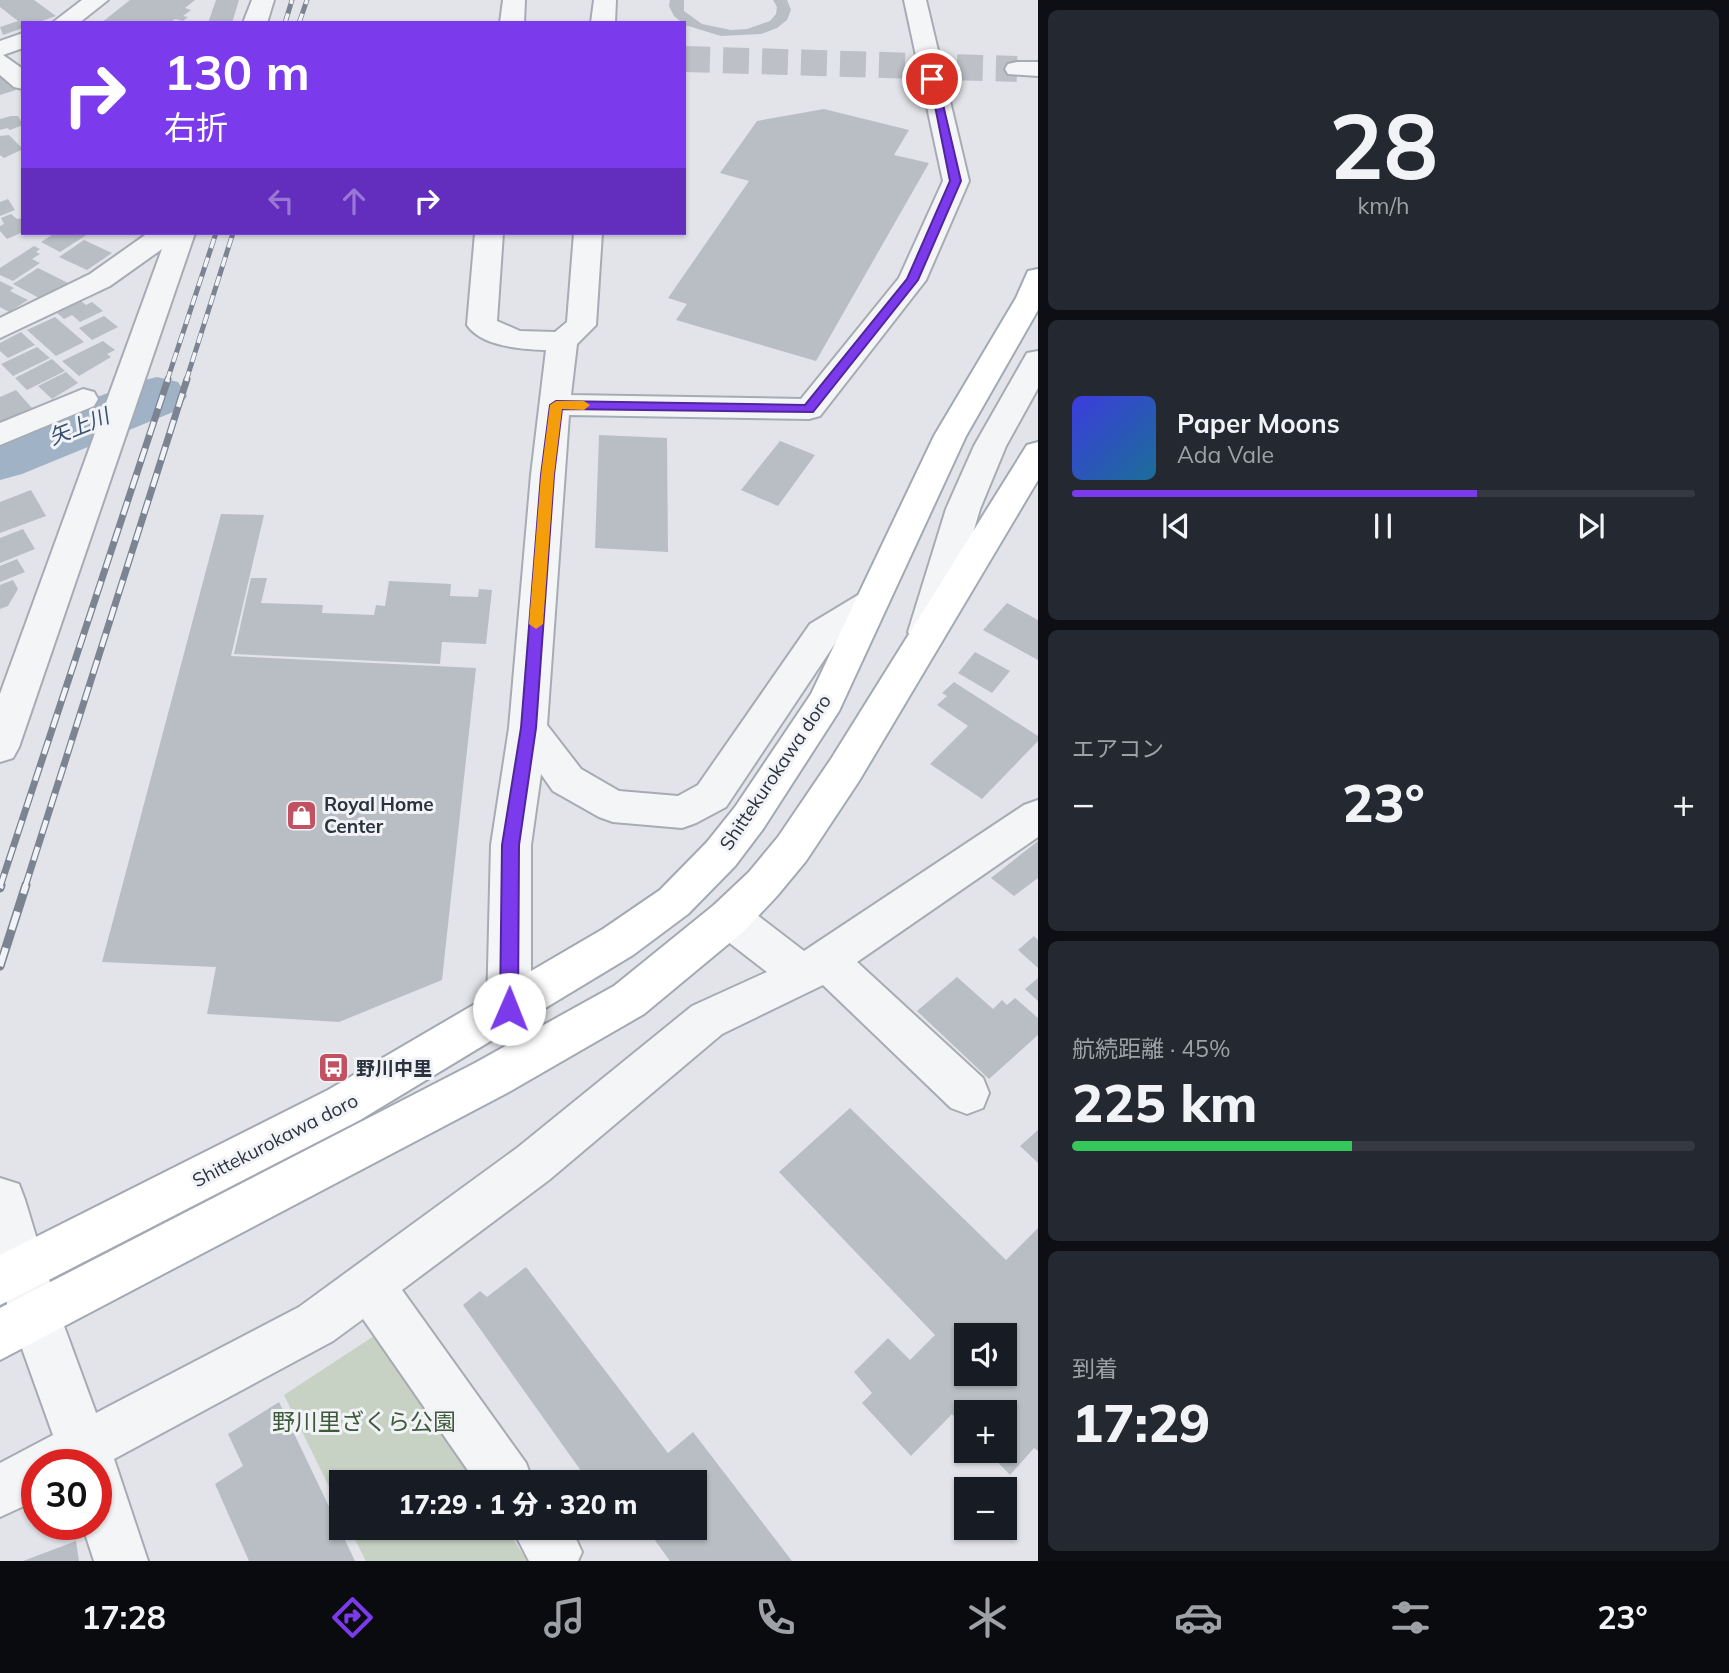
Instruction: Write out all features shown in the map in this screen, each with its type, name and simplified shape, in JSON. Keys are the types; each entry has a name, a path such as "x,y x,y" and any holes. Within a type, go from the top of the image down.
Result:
{"main road":[{"name":"Shittekurokawa doro","path":"10,1275 344,1105 618,942 674,902 721,854 749,818 826,701 950,436 1030,298 1038,277"},
{"path":"18,1325 368,1144 492,1078 629,1000 729,918 763,884 792,849 845,770 1038,453"}],"street":[{"path":"66,21 97,0"},
{"path":"256,21 263,0"},
{"path":"512,21 514,0"},
{"path":"603,21 605,0"},
{"path":"556,405 809,409 912,280 956,181 915,0"},
{"path":"0,50 21,41"},
{"path":"0,62 21,80"},
{"path":"0,329 100,280 163,235"},
{"path":"0,747 180,235"},
{"path":"489,235 482,325 515,340 562,341 581,325 588,235"},
{"path":"509,1009 511,845 528,728 547,475 562,341"},
{"path":"926,633 963,509 990,446 1038,360"},
{"path":"0,435 83,399"},
{"path":"528,728 567,779 613,806 682,812 712,796 823,633 870,604"},
{"path":"107,1449 316,1324 533,1164 707,1020 814,967 1038,816"},
{"path":"729,918 814,967 967,1093"},
{"path":"2,1200 18,1325 73,1449"},
{"path":"369,1285 499,1470"},
{"path":"0,1490 21,1480"},
{"path":"112,1540 121,1561"}],"green space":[{"name":"野川里ざくら公園","path":"377,1334 467,1470 329,1470 329,1487 284,1395"},
{"path":"355,1540 513,1540 528,1561 366,1561"}],"building":[{"path":"0,0 34,0 56,16 42,21 21,21 21,29 3,35 0,27 18,21 0,7"},
{"path":"130,0 195,0 185,8 191,10 183,16 188,17 183,21 104,21"},
{"path":"216,0 239,0 233,21 209,21"},
{"path":"670,0 684,0 684,11 702,24 731,30 747,29 770,21 776,14 777,7 773,0 787,0 791,10 787,20 777,28 761,34 721,36 686,25 686,21 680,21 674,16 669,6"},
{"path":"0,75 16,90 0,95"},
{"path":"824,109 909,130 894,155 929,163 816,361 676,320 687,304 668,298 749,181 720,173 757,121"},
{"path":"18,116 21,126 0,130 0,119"},
{"path":"9,135 21,150 4,158 0,155 0,136"},
{"path":"8,199 15,210 0,216 0,202"},
{"path":"11,214 17,219 21,218 21,233 7,239 0,231 0,226 4,224 1,218"},
{"path":"52,235 86,235 60,252 41,242"},
{"path":"84,240 112,253 87,270 59,257"},
{"path":"34,246 40,249 36,252 40,254 32,259 40,263 13,281 0,275 0,268"},
{"path":"38,268 68,283 39,298 13,284"},
{"path":"0,281 14,288 10,291 28,300 9,312 0,307"},
{"path":"81,301 86,305 92,302 103,311 80,322 72,315 64,319 57,313"},
{"path":"104,316 118,327 92,340 79,328"},
{"path":"55,317 84,342 56,356 27,330"},
{"path":"21,332 35,345 8,358 0,351 0,343"},
{"path":"103,341 115,350 107,354 111,357 79,376 62,361"},
{"path":"37,347 50,358 13,376 1,364"},
{"path":"52,359 65,371 27,390 15,378"},
{"path":"66,372 78,383 52,399 38,386"},
{"path":"16,390 32,408 0,422 0,397"},
{"path":"599,435 667,438 668,552 595,548"},
{"path":"780,441 815,455 778,506 741,490"},
{"path":"31,490 46,516 0,533 0,502"},
{"name":"Royal Home Center","path":"221,514 264,515 231,656 476,668 442,980 339,1022 207,1014 216,967 102,962"},
{"path":"23,529 35,549 0,563 0,538"},
{"path":"17,559 25,572 0,582 0,566"},
{"path":"251,578 267,578 261,603 323,605 322,613 374,615 376,605 385,606 389,581 451,584 450,596 478,597 479,589 492,590 486,644 442,642 440,664 234,654"},
{"path":"13,580 18,589 8,606 0,609 0,585"},
{"path":"1007,603 1038,620 1038,660 983,630"},
{"path":"975,652 1010,671 992,693 958,673"},
{"path":"954,682 1038,736 1038,741 982,799 930,764 968,726 937,705 947,696 942,693"},
{"path":"1038,841 1038,878 1014,896 991,878"},
{"path":"1034,936 1038,940 1038,968 1018,950"},
{"path":"957,977 993,1009 1002,1000 1007,1005 1015,998 1038,1018 1038,1035 989,1079 917,1011"},
{"path":"1038,978 1038,1001 1025,989"},
{"path":"850,1108 1006,1260 1038,1228 1038,1451 1034,1448 1010,1475 998,1463 1017,1463 1017,1400 954,1400 954,1416 952,1414 911,1456 862,1403 872,1393 854,1372 888,1338 910,1360 935,1335 779,1172"},
{"path":"1038,1130 1038,1163 1020,1146"},
{"path":"526,1267 668,1453 693,1432 792,1561 670,1561 655,1540 707,1540 707,1470 580,1470 463,1305 480,1291 487,1297"},
{"path":"279,1402 329,1507 329,1540 345,1540 355,1561 249,1561 215,1484 243,1466 228,1434"},
{"path":"76,1541 79,1561 23,1561"}],"waterway":[{"name":"矢上川","path":"0,459 157,396"}],"tunnel":[{"path":"686,59 1017,69"}],"railway":[{"path":"286,21 292,0"},
{"path":"300,21 307,0"},
{"path":"167,381 215,235"},
{"path":"186,381 232,235"},
{"path":"0,887 168,379"},
{"path":"25,887 187,379"},
{"path":"0,966 26,885"}],"slow traffic":[{"path":"536,624 547,475 556,405 584,405"}],"place":[{"name":"Royal Home Center","path":"301,815"},
{"name":"野川中里","path":"333,1068"}],"route":[{"path":"509,1009 511,845 528,728 547,475 556,405 809,409 912,280 956,181 932,79"}]}
